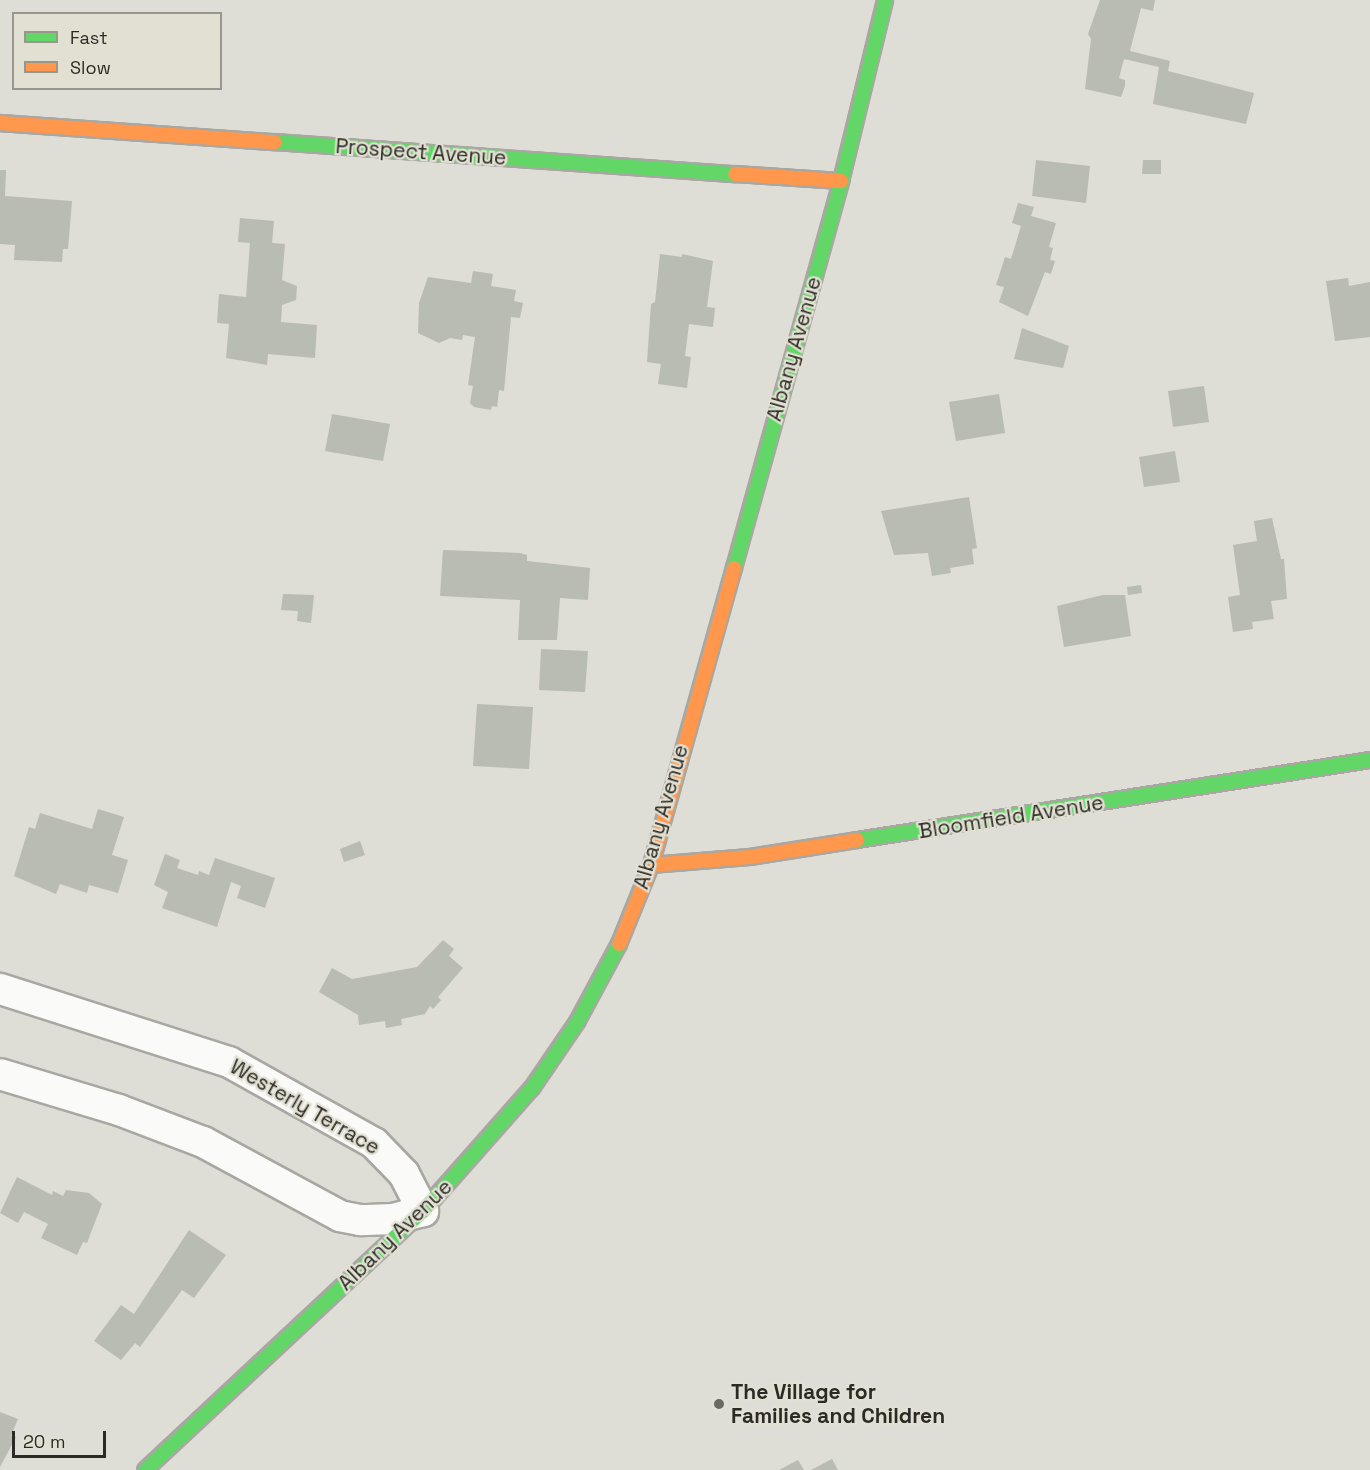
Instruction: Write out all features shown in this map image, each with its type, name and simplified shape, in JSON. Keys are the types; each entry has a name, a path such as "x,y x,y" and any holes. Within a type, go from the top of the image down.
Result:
{"main road":[{"name":"Albany Avenue","path":"146,1470 423,1211 532,1088 577,1022 611,963 651,865 841,181 885,0"},
{"name":"Prospect Avenue","path":"0,123 841,181"},
{"name":"Bloomfield Avenue","path":"651,865 750,857 1370,760"}],"street":[{"name":"Westerly Terrace","path":"0,988 229,1062 374,1143 404,1174 423,1211"},
{"path":"0,1074 119,1110 203,1142 340,1216 360,1220 393,1219 423,1211"}],"building":[{"path":"1100,0 1155,0 1153,11 1141,8 1130,51 1170,61 1168,71 1254,93 1246,124 1153,104 1159,67 1124,59 1119,78 1125,80 1121,97 1085,89 1091,39 1088,34"},
{"path":"1036,160 1090,166 1086,203 1032,196"},
{"path":"1143,160 1161,160 1161,174 1142,174"},
{"path":"0,170 6,170 5,196 72,201 68,249 63,249 62,262 14,260 15,245 0,244"},
{"path":"1018,203 1034,207 1031,216 1056,223 1049,247 1053,248 1050,260 1055,261 1051,274 1045,272 1028,316 999,302 1004,287 996,285 1005,257 1011,259 1021,226 1012,223"},
{"path":"240,218 274,221 272,243 285,244 282,280 297,286 296,300 282,305 281,322 317,325 315,358 268,354 267,365 226,358 229,324 217,323 219,294 246,297 250,243 238,242"},
{"path":"660,254 682,257 682,254 713,261 707,307 715,308 713,327 689,324 685,356 691,357 687,388 658,384 661,364 647,362 651,304 655,302"},
{"path":"473,271 493,274 491,286 516,290 514,301 523,303 520,318 511,317 504,391 499,390 497,407 492,406 491,410 474,407 470,403 473,386 468,385 475,337 463,335 462,340 450,338 439,343 418,333 419,303 428,277 471,283"},
{"path":"1348,278 1349,286 1370,282 1370,337 1335,341 1326,281"},
{"path":"1022,328 1069,346 1063,368 1014,359"},
{"path":"1204,386 1209,422 1173,427 1168,391"},
{"path":"999,394 1005,433 956,441 949,402"},
{"path":"332,414 390,424 383,461 325,451"},
{"path":"1175,451 1180,482 1144,487 1139,457"},
{"path":"969,497 977,548 972,549 974,564 950,568 951,573 932,576 928,553 894,555 881,511"},
{"path":"1272,518 1281,559 1284,559 1287,599 1271,601 1274,619 1252,622 1253,629 1233,632 1228,597 1240,595 1233,545 1257,541 1254,521"},
{"path":"443,550 520,553 527,555 527,561 590,568 588,600 560,598 557,640 518,640 520,600 440,596"},
{"path":"1141,585 1142,593 1128,595 1127,587"},
{"path":"283,594 314,595 311,623 297,621 298,611 281,610"},
{"path":"1103,595 1125,595 1131,636 1064,647 1057,606"},
{"path":"541,649 588,651 585,692 539,690"},
{"path":"477,704 533,707 529,769 473,766"},
{"path":"98,809 124,817 112,855 128,860 118,893 89,885 87,893 60,884 56,894 14,876 29,827 35,829 40,813 92,829"},
{"path":"360,841 365,855 344,862 340,849"},
{"path":"165,854 180,860 177,868 198,875 199,871 209,875 215,858 275,878 265,908 237,898 241,886 231,882 217,927 162,908 168,892 154,885"},
{"path":"443,940 454,949 449,956 463,968 438,997 441,1000 433,1009 430,1006 425,1014 401,1019 402,1025 386,1028 385,1021 359,1025 358,1015 319,992 332,968 352,979 417,967"},
{"path":"17,1177 52,1195 53,1191 63,1196 66,1190 89,1193 102,1204 87,1243 83,1242 77,1255 41,1238 48,1224 24,1212 18,1223 0,1213"},
{"path":"189,1230 226,1255 194,1298 182,1290 140,1347 135,1343 121,1360 94,1341 121,1305 134,1314"},
{"path":"0,1412 18,1419 11,1436 16,1437 0,1467"},
{"path":"832,1459 838,1470 811,1470"},
{"path":"798,1460 804,1470 779,1470"}],"traffic: fast":[{"path":"734,568 841,181 885,0"},
{"path":"274,142 735,174"},
{"path":"857,840 1370,760"},
{"path":"145,1470 423,1211 532,1088 577,1022 619,944"}],"traffic: slow":[{"path":"0,123 274,142"},
{"path":"735,174 841,181"},
{"path":"619,944 651,865 734,568"},
{"path":"651,865 750,857 857,840"}],"place":[{"name":"The Village for Families and Children","path":"719,1404"}]}
